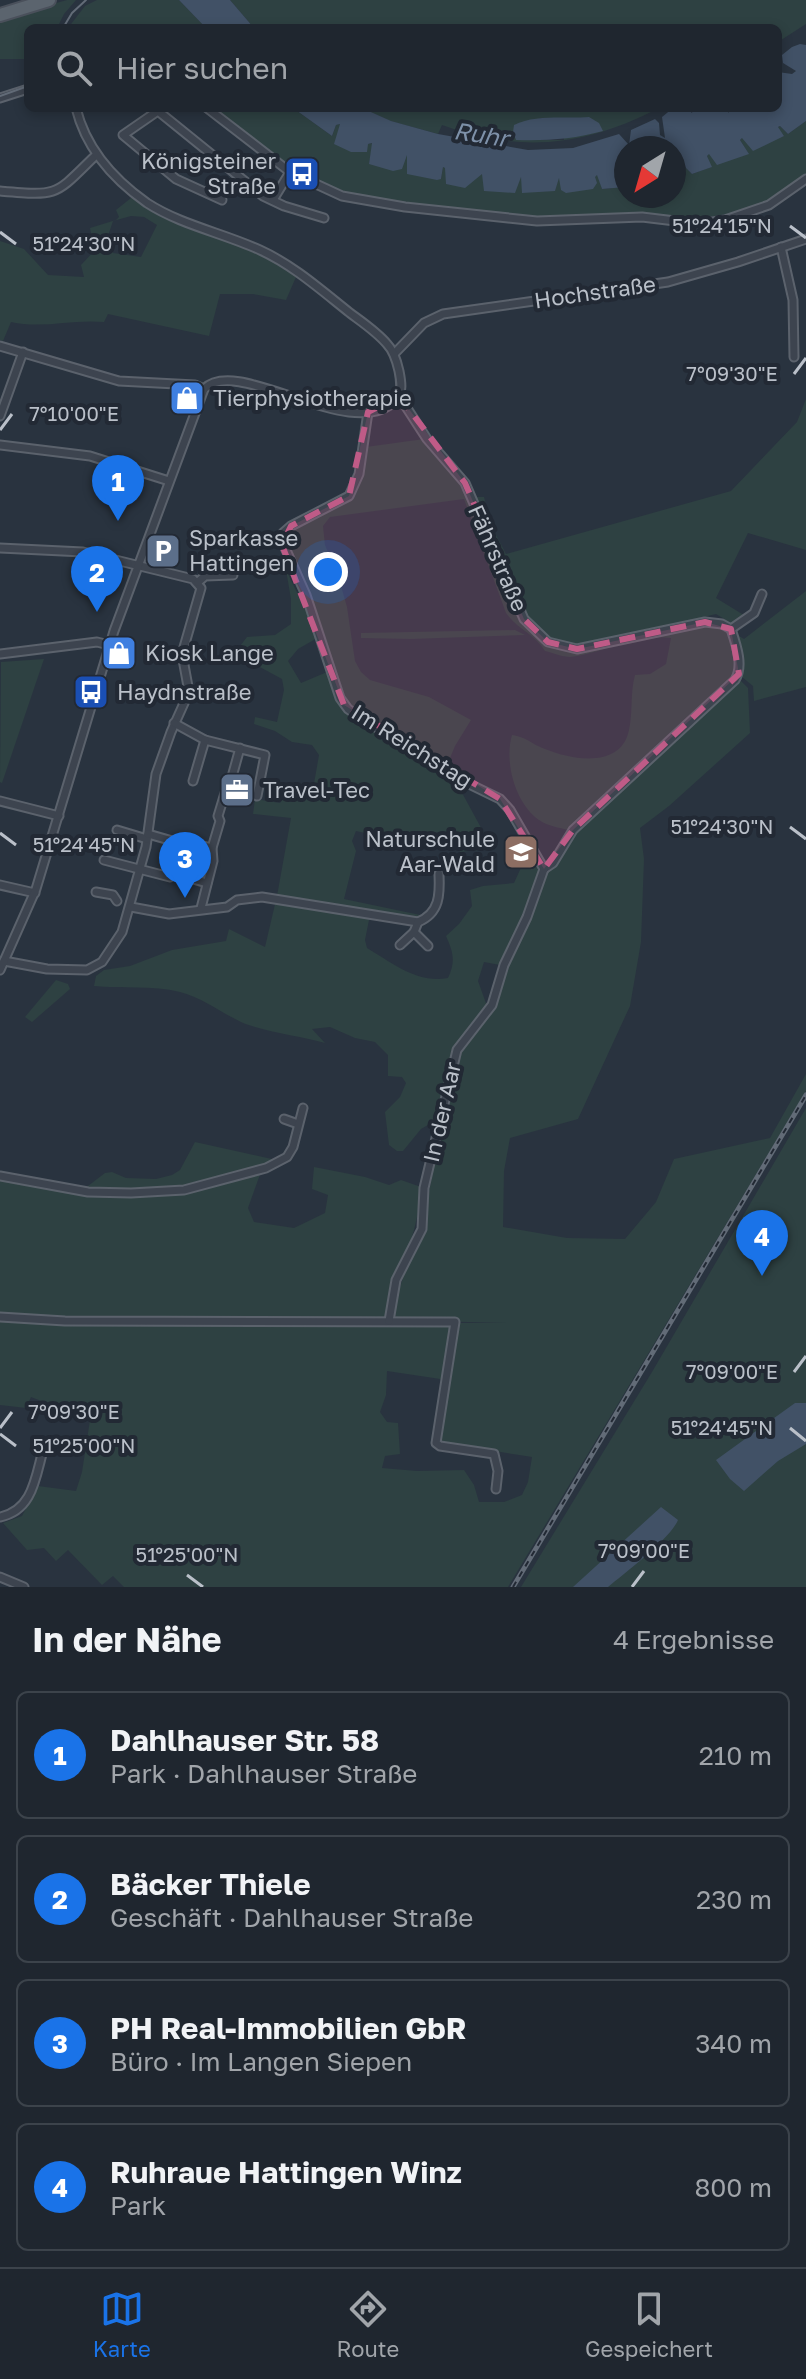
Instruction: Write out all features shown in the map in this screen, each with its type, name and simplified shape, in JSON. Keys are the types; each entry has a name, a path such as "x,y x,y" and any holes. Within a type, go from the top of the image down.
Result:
{"main road":[{"path":"0,7 26,0"},
{"path":"0,15 49,0"}],"street":[{"path":"0,98 24,90"},
{"path":"77,112 85,137 96,155 148,203 179,219 257,249 304,276 381,338 394,354 400,377 399,396 392,404 368,412 338,411 234,381 214,381 204,389 109,645 35,893 2,965 89,970 102,962 114,945 131,907 141,869 156,774 189,692 182,654 201,592 198,582"},
{"path":"157,112 123,135 176,179 222,200"},
{"path":"162,112 196,143 273,200 324,218"},
{"path":"212,112 290,172 342,196 405,207 537,221 642,217 700,224 725,220 769,205 806,179"},
{"path":"0,191 39,194 60,189 96,155"},
{"path":"273,200 290,172"},
{"name":"Hochstraße","path":"394,354 424,323 443,314 668,282 806,239"},
{"path":"781,247 793,300 794,357"},
{"path":"0,346 119,381 195,385 204,389"},
{"path":"0,416 23,352"},
{"name":"Fährstraße","path":"399,396 427,439 465,483 524,619 548,642 577,649 705,622 722,624 731,629"},
{"name":"Im Reichstag","path":"368,412 359,474 349,496 291,526 283,533 282,541 306,595 340,698 348,709 365,721 412,744 463,781 500,799 510,810 544,869"},
{"path":"0,445 90,456 169,481"},
{"path":"0,548 77,552 198,582"},
{"path":"198,582 205,576 233,575"},
{"path":"544,869 553,863 573,830 735,680 739,668 731,629 754,613 762,594"},
{"path":"0,654 89,643 109,645"},
{"path":"174,723 205,740 265,755 257,796"},
{"path":"193,781 205,740"},
{"path":"201,908 213,861 212,848 220,821 219,812 240,748"},
{"path":"0,801 59,816"},
{"path":"117,830 212,848"},
{"path":"104,860 207,883"},
{"name":"In der Aar","path":"389,1321 396,1280 422,1229 424,1188 458,1046 492,1005 504,965 527,917 544,869"},
{"path":"131,907 161,914 227,907 237,900 262,897 418,922 425,919 437,904 439,874"},
{"path":"0,885 35,893"},
{"path":"96,892 113,895 117,901"},
{"path":"399,918 428,946"},
{"path":"400,945 418,922"},
{"path":"0,1176 88,1192 184,1190 278,1163 291,1153 303,1108"},
{"path":"284,1119 298,1124"},
{"path":"0,1317 65,1321 455,1322 436,1443 494,1454 498,1471 496,1489"},
{"path":"0,1517 15,1514 22,1507 42,1454"},
{"path":"0,1577 24,1587"}],"highlighted area":[{"path":"399,396 465,483 524,619 548,642 577,649 705,622 731,629 739,674 573,830 544,869 500,799 344,705 282,545 291,526 349,496 368,412"}],"shaded area":[{"path":"76,0 59,24 24,24 24,59 0,59 0,19"},
{"path":"97,0 179,0 202,24 71,24 85,6"},
{"path":"230,0 806,0 806,24 782,39 782,24 251,24"},
{"path":"219,112 299,112 332,136 336,125 340,124 368,144 373,143 369,164 407,154 441,179 443,167 446,168 447,184 474,179 483,173 520,175 522,179 555,190 559,177 598,175 602,189 614,188 614,208 686,208 686,168 692,174 711,167 707,156 709,153 748,153 740,140 742,138 784,136 777,128 780,126 788,134 806,121 806,176 787,192 745,211 696,219 653,216 548,218 347,195 294,169"},
{"path":"371,112 651,112 605,131 564,140 562,119 540,118 517,140 563,140 552,142 499,140 442,125 438,134 390,121"},
{"path":"136,194 179,222 267,258 296,277 286,300 253,294 220,294 209,336 108,314 104,322 34,325 11,322 3,341 0,340 0,241 24,249 48,275 84,277 81,265 96,249 88,253 92,239 90,228 116,220 119,217 116,210","holes":["131,216 144,217 157,225 141,257 113,253 109,233 113,221"]},
{"path":"806,399 806,550 748,533 716,598 747,617 736,626 716,614 577,648 549,641 525,618 473,497 484,497 491,525 506,554 731,491 797,422"},
{"path":"424,439 469,491 524,620 547,643 577,650 714,621 744,639 806,591 806,687 754,701 753,686 742,677 740,680 748,688 750,733 640,828 644,859 641,942 630,1006 578,1119 510,1138 504,1171 503,1227 567,1238 625,1239 656,1202 674,1159 770,1138 806,1074 806,1091 508,1587 124,1587 113,1576 102,1585 68,1550 56,1561 44,1548 27,1550 3,1523 22,1516 38,1486 76,1491 90,1420 31,1397 26,1408 0,1405 0,1179 84,1189 105,1173 112,1172 126,1178 156,1179 180,1170 195,1142 276,1160 263,1166 248,1208 254,1222 294,1228 325,1213 328,1195 312,1189 314,1167 389,1185 401,1180 424,1188 387,1323 506,1323 388,1320 422,1225 458,1050 492,1010 503,969 544,877 575,832 543,822 524,803 511,769 512,735 568,756 606,756 624,742 629,730 635,675 650,674 666,664 671,638 646,638 570,657 545,651 506,613 464,499 330,517 323,526 325,545 347,607 355,661 361,672 370,680 429,697 471,720 448,763 347,703 280,532 347,501 359,484 366,447","holes":["387,1371 447,1380 437,1442 532,1457 528,1482 522,1495 504,1502 479,1502 474,1485 464,1470 382,1468 385,1456 400,1454 398,1423 387,1422 380,1412 386,1395"]},
{"path":"286,570 319,637 298,649 288,661 301,683 327,672 342,706 410,747 455,780 485,835 480,850 460,852 455,833 422,832 418,845 356,831 352,841 356,851 344,899 425,916 420,918 277,896 291,818 253,814 255,799 280,803 286,794 305,790 312,795 319,755 312,745 292,742 275,731 254,724 255,717 277,722 284,690 282,679 237,650 247,637 275,635 291,624"},
{"path":"515,630 525,635 361,638 361,633"},
{"path":"44,659 2,783 1,662"},
{"path":"524,861 538,862 541,870 526,917 500,965 484,962 478,981 487,1006 455,1049 440,1118 421,1129 403,1151 389,1145 385,1112 400,1097 406,1083 402,1077 388,1076 388,1055 375,1042 355,1038 330,1027 312,1029 325,1043 259,1028 180,992 94,986 96,976 104,970 130,966 172,950 226,941 229,929 265,947 276,900 370,915 365,940 367,948 415,975 448,978 453,957 446,936 472,906 470,890 514,883"},
{"path":"56,980 68,984 70,989 32,1022 25,1017"},
{"path":"806,1108 806,1587 521,1587 652,1372"}],"water":[{"path":"179,0 230,0 251,24 202,24"},
{"path":"806,45 806,121 788,134 778,127 784,136 753,151 742,138 740,140 749,154 717,165 709,154 712,167 692,174 686,168 686,136 665,136 662,117 668,112 782,112 782,73 792,74 796,71 783,63 782,55 792,47"},
{"path":"299,112 371,112 438,134 528,150 573,148 619,134 621,136 614,136 614,188 602,189 597,175 593,189 566,193 561,190 559,178 555,191 522,193 521,177 515,193 484,191 482,174 465,188 446,184 443,167 441,179 437,180 407,174 407,155 402,169 393,171 369,164 372,143 368,144 367,152 351,152 334,144 340,124 336,125 332,136"},
{"path":"589,117 599,123 603,131 571,138 539,140 516,140 513,132 514,125 532,119"},
{"path":"655,119 659,123 660,135 630,136 631,130"},
{"path":"795,1403 806,1403 806,1444 778,1461 744,1491 716,1460"},
{"path":"661,1507 678,1520 647,1555 608,1587 573,1587"}],"tram line":[{"path":"65,24 86,0"},
{"path":"0,96 24,87"}],"railway":[{"path":"513,1587 806,1095"}],"place":[{"name":"Königsteiner Straße","path":"302,174"},
{"name":"Tierphysiotherapie","path":"187,398"},
{"name":"Dahlhauser Str. 58","path":"118,521"},
{"name":"Sparkasse Hattingen","path":"163,551"},
{"name":"Bäcker Thiele","path":"97,612"},
{"name":"Kiosk Lange","path":"119,653"},
{"name":"Haydnstraße","path":"91,692"},
{"name":"Travel-Tec","path":"237,790"},
{"name":"Naturschule Aar-Wald","path":"521,852"},
{"name":"PH Real-Immobilien GbR","path":"185,898"},
{"name":"Ruhraue Hattingen Winz","path":"762,1276"}],"water label":[{"name":"Ruhr","path":"481,135"}]}
